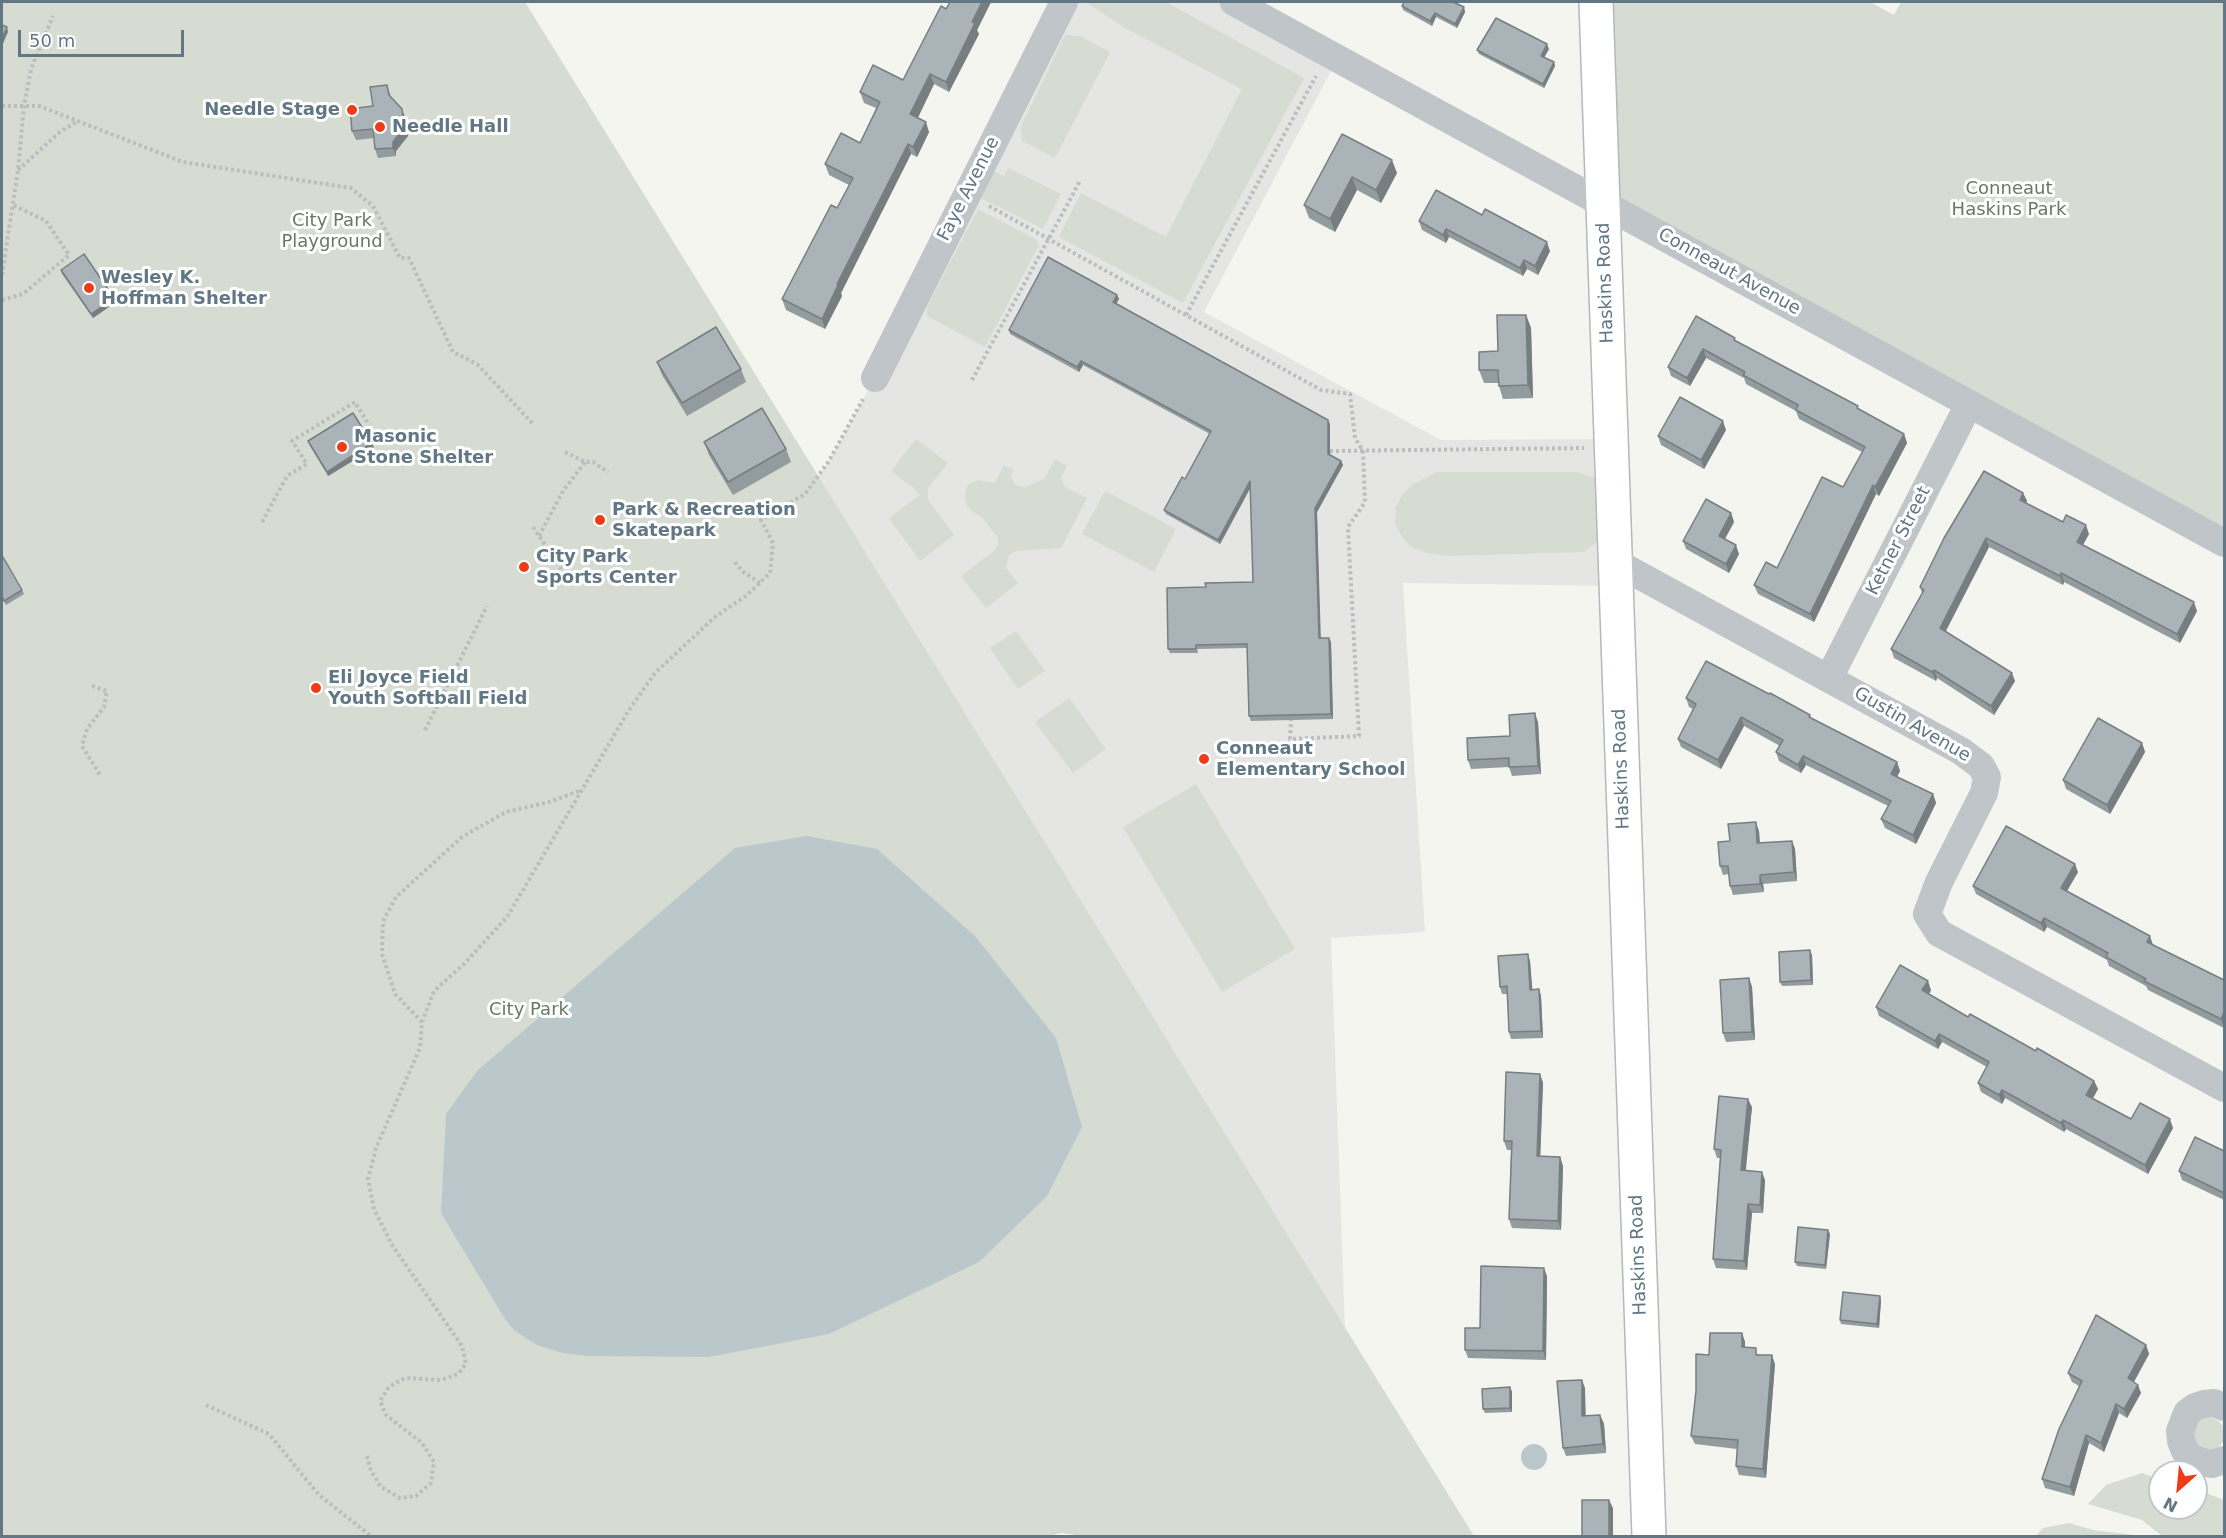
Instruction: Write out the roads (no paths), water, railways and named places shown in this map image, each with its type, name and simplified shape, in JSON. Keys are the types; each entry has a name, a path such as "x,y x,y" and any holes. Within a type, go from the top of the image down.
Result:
{"main road":[{"name":"Haskins Road","path":"1596,2 1649,1536"}],"street":[{"name":"Faye Avenue","path":"874,378 1064,2"},
{"name":"Conneaut Avenue","path":"1234,2 2224,543"},
{"name":"Ketner Street","path":"1828,678 1969,404"},
{"name":"Gustin Avenue","path":"1615,562 1961,751 1980,765 1987,777 1983,793 1939,882 1927,914 1939,933 2224,1088"},
{"path":"2224,1407 2214,1403 2195,1407 2187,1413 2180,1431 2185,1451 2192,1458 2212,1464 2224,1460"}],"place":[{"name":"Needle Stage","path":"352,110"},
{"name":"Needle Hall","path":"380,127"},
{"name":"Wesley K. Hoffman Shelter","path":"89,288"},
{"name":"Masonic Stone Shelter","path":"342,447"},
{"name":"Park & Recreation Skatepark","path":"600,520"},
{"name":"City Park Sports Center","path":"524,567"},
{"name":"Eli Joyce Field Youth Softball Field","path":"316,688"},
{"name":"Conneaut Elementary School","path":"1204,759"}],"park label":[{"name":"Conneaut Haskins Park","path":"2009,199"},
{"name":"City Park Playground","path":"332,231"},
{"name":"City Park","path":"529,1010"}]}
